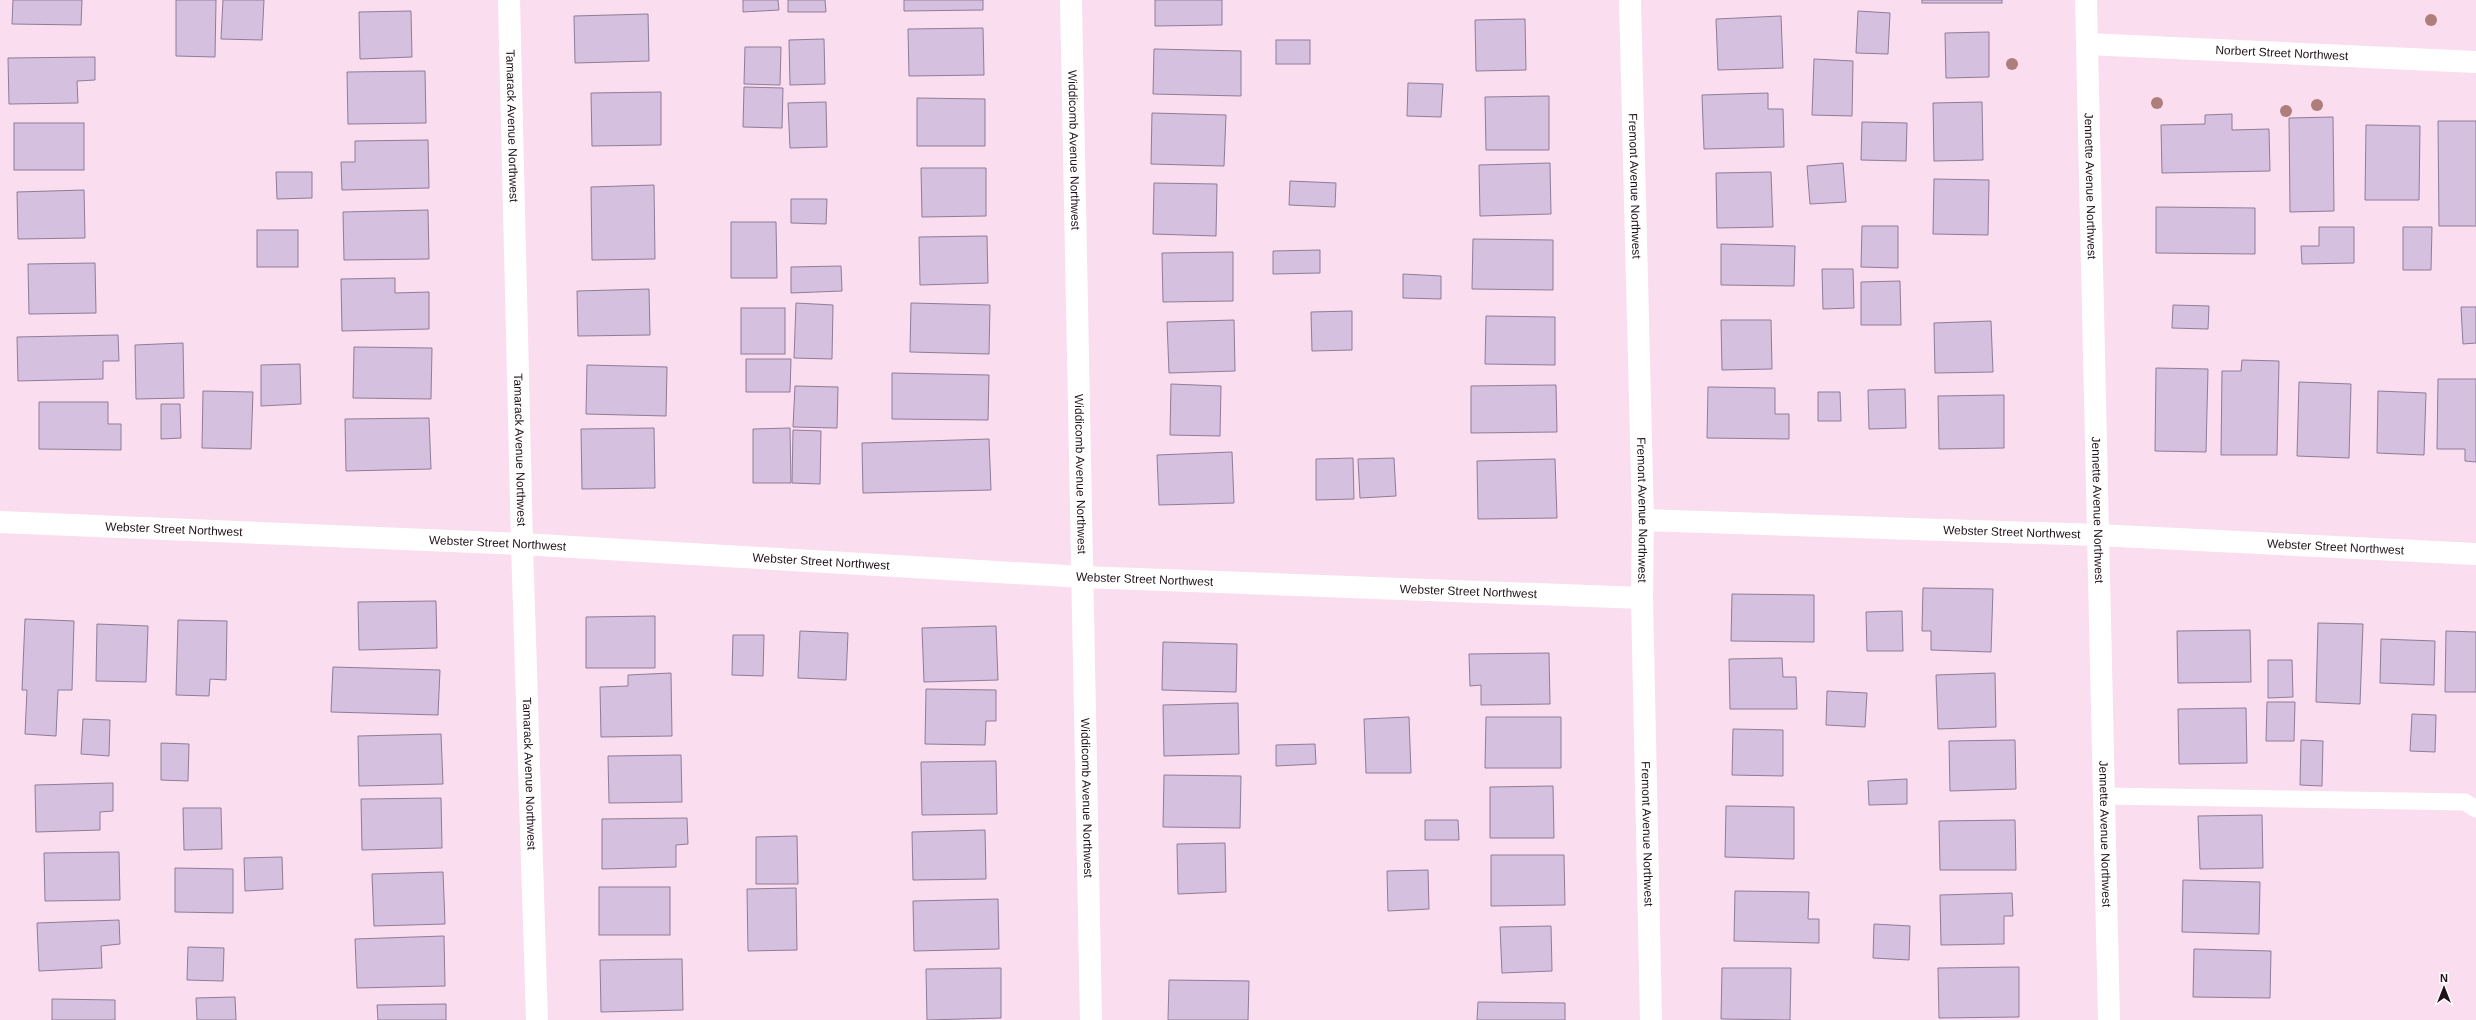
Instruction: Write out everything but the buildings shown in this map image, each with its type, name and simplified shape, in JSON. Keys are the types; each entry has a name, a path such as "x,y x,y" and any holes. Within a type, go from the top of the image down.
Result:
{"street":[{"name":"Tamarack Avenue Northwest","path":"509,0 522,544 537,1020"},
{"name":"Widdicomb Avenue Northwest","path":"1071,0 1091,1020"},
{"name":"Fremont Avenue Northwest","path":"1630,0 1643,520 1642,598 1651,1020"},
{"name":"Jennette Avenue Northwest","path":"2086,0 2109,1020"},
{"name":"Norbert Street Northwest","path":"2087,44 2476,62"},
{"name":"Webster Street Northwest","path":"1643,520 2098,535 2476,554"},
{"name":"Webster Street Northwest","path":"0,522 522,544 1083,578 1642,598"}],"lane":[{"path":"2104,796 2466,802 2476,809"}]}
